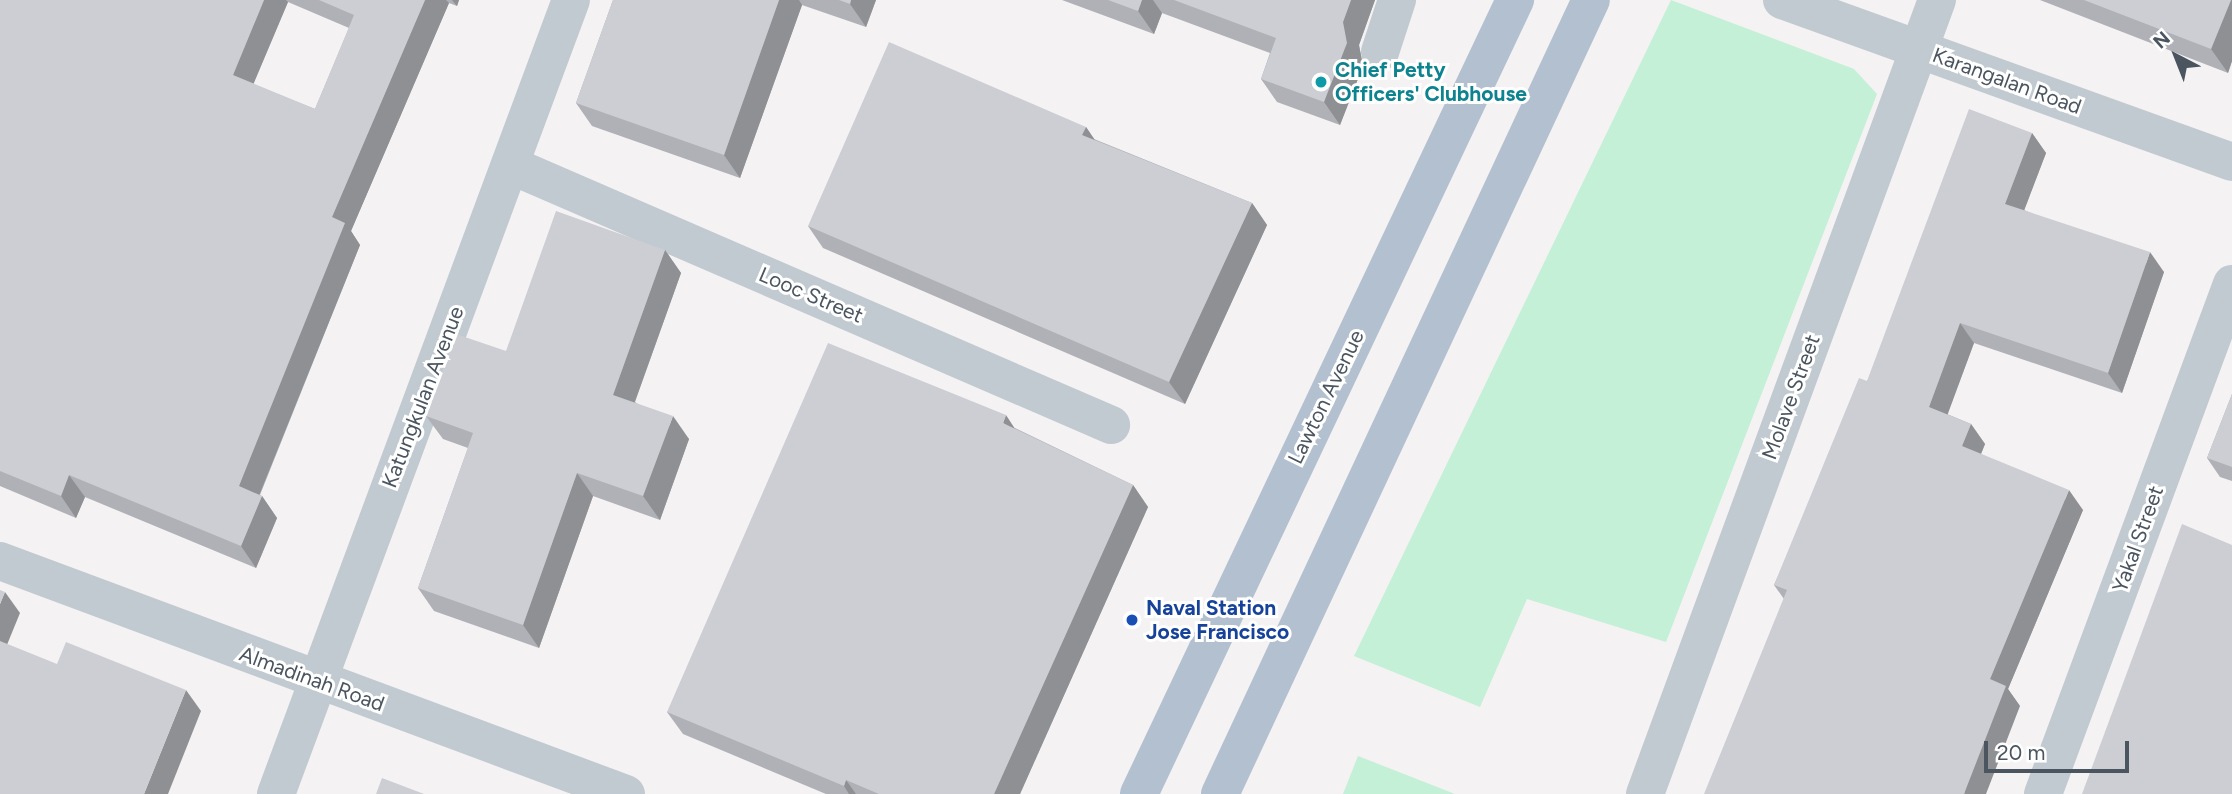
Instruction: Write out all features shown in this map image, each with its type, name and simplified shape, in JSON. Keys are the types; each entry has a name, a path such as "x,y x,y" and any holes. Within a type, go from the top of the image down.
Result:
{"main road":[{"name":"Lawton Avenue","path":"1139,794 1515,0"},
{"path":"1220,794 1591,0"}],"street":[{"name":"Katungkulan Avenue","path":"276,794 571,0"},
{"path":"1380,52 1397,0"},
{"name":"Karangalan Road","path":"1782,0 2232,162"},
{"name":"Molave Street","path":"1645,794 1937,0"},
{"name":"Looc Street","path":"510,165 1111,425"},
{"name":"Yakal Street","path":"2043,794 2232,284"},
{"name":"Almadinah Road","path":"0,561 626,794"}],"green space":[{"path":"1671,0 1854,69 1877,94 1666,642 1527,599 1480,707 1354,656"},
{"path":"1358,756 1455,794 1343,794"}],"building":[{"path":"0,0 264,0 233,75 315,109 354,15 319,0 425,0 332,217 345,223 239,486 262,496 241,546 69,475 61,496 0,471"},
{"path":"613,0 779,0 724,155 576,103"},
{"path":"1108,0 1142,0 1138,11"},
{"path":"1174,0 1351,0 1343,22 1347,43 1324,102 1261,79 1276,38"},
{"path":"2084,0 2231,0 2211,49"},
{"path":"889,42 1086,127 1082,135 1252,203 1169,382 808,226"},
{"path":"1969,109 2032,133 2005,204 2150,252 2108,373 1960,323 1929,407 1971,424 1962,446 2069,490 1990,679 2006,686 1964,794 1704,794 1787,590 1774,585 1859,378 1867,381"},
{"path":"556,211 665,250 613,395 673,416 643,496 577,473 523,625 418,588 473,433 426,416 456,334 506,351"},
{"path":"828,343 1006,415 1003,423 1133,485 994,794 879,794 846,780 844,786 667,712"},
{"path":"2232,394 2232,467 2207,458"},
{"path":"2182,524 2232,545 2232,794 2082,794"},
{"path":"0,590 5,592 0,604"},
{"path":"0,641 57,664 66,642 186,690 144,794 0,794"},
{"path":"382,778 424,794 376,794"}],"place":[{"name":"Chief Petty Officers' Clubhouse","path":"1321,82"},
{"name":"Naval Station Jose Francisco","path":"1132,620"}]}
